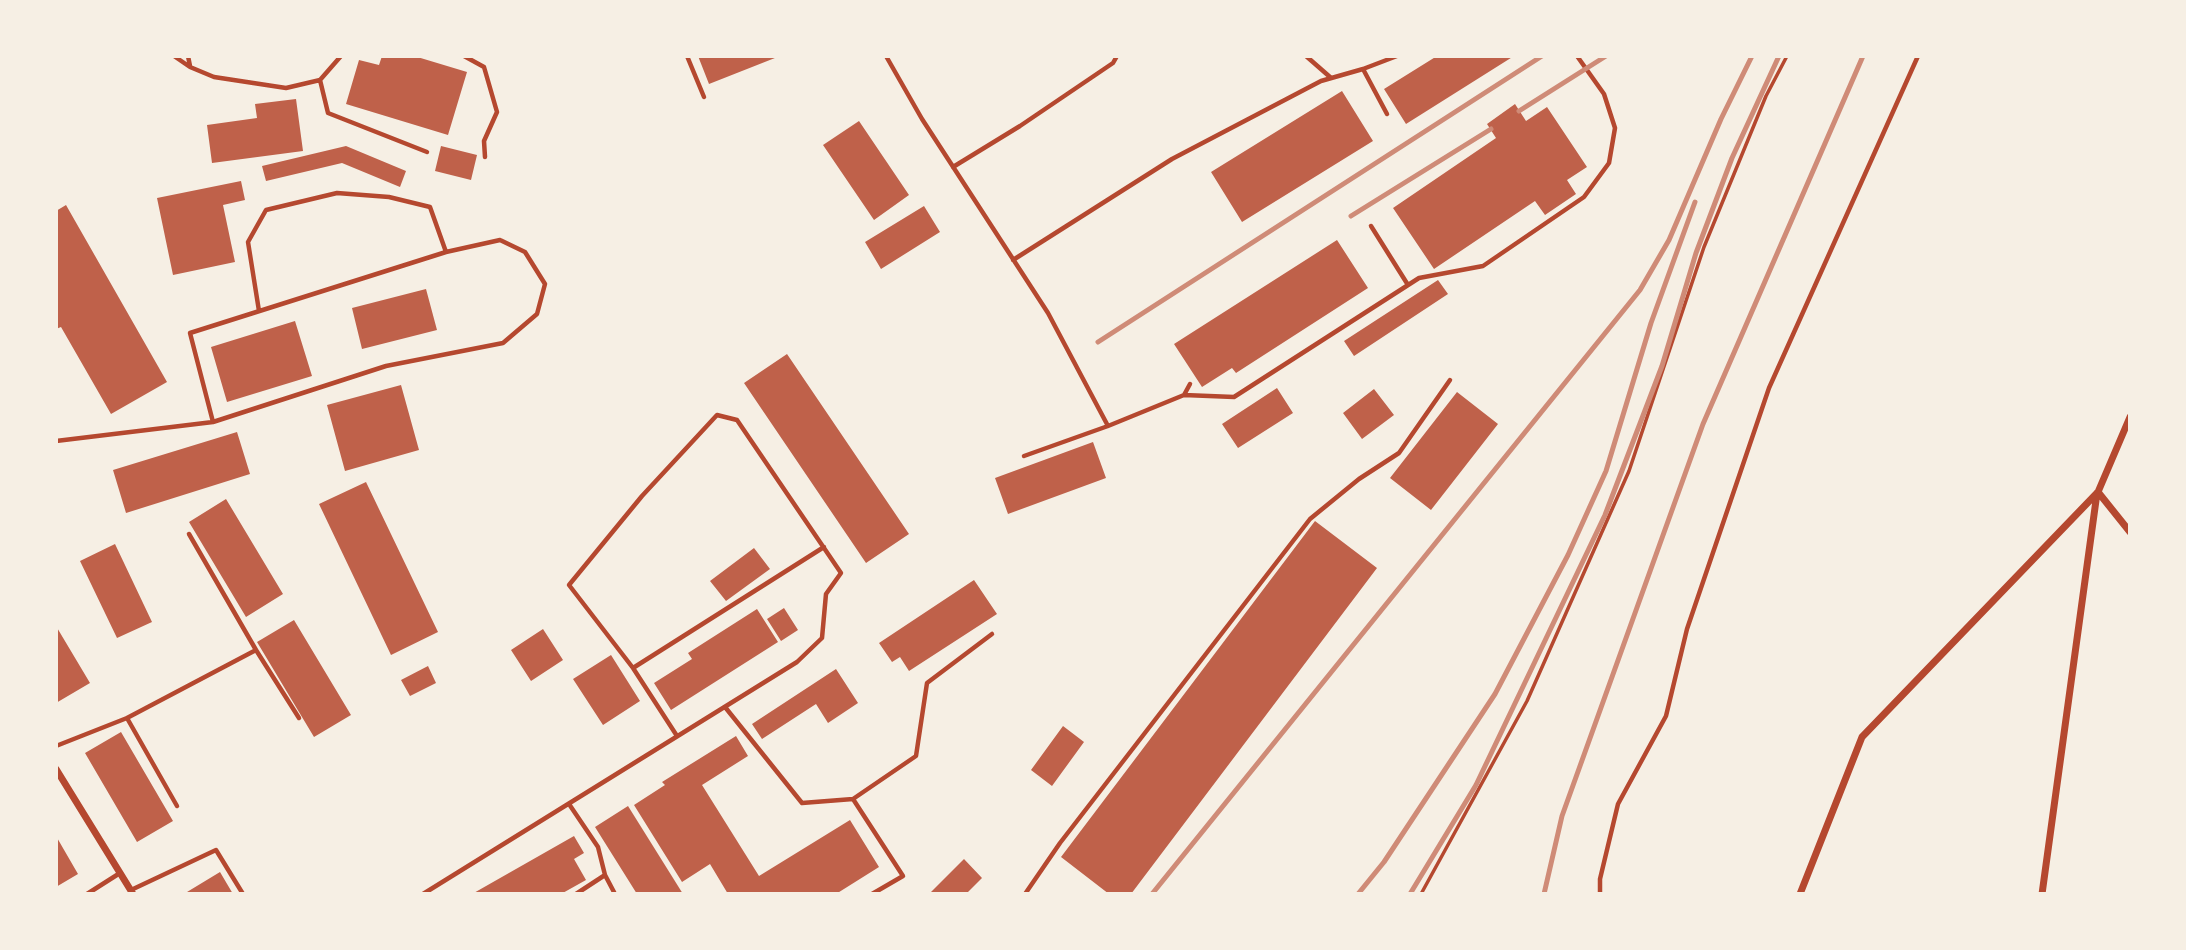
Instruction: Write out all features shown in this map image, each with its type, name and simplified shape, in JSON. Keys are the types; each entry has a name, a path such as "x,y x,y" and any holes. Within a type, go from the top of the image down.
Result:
{"street":[{"path":"2042,894 2098,492 2130,417"},
{"path":"2098,492 2130,532"},
{"path":"1800,894 1862,737 2098,492"},
{"path":"56,769 131,892"}],"lane":[{"path":"174,56 190,67 215,77 286,88 320,80 341,56"},
{"path":"188,56 190,67"},
{"path":"464,56 484,67 497,112 484,141 485,157"},
{"path":"687,56 704,97"},
{"path":"886,56 922,119 1048,313 1108,426"},
{"path":"953,167 1020,126 1113,63 1117,56"},
{"path":"1306,56 1331,78"},
{"path":"1013,260 1172,159 1321,81 1397,56"},
{"path":"1024,456 1184,395 1234,397 1419,278 1483,266 1584,197 1609,163 1615,128 1604,94 1577,56"},
{"path":"1600,894 1600,879 1618,804 1666,716 1687,629 1769,388 1918,56"},
{"path":"1363,69 1387,114"},
{"path":"320,80 328,113 428,152"},
{"path":"259,311 248,242 267,210 337,193 389,197 430,207 446,252"},
{"path":"1371,226 1408,285"},
{"path":"56,442 213,422 386,366 503,343 537,314 545,284 525,252 500,240 446,252 190,333 213,422"},
{"path":"1025,894 1060,843 1310,519 1359,479 1399,453 1450,380"},
{"path":"1184,395 1190,383"},
{"path":"423,894 797,662 822,638 826,594 841,573 737,420 717,415 642,496 569,585 633,668 677,736"},
{"path":"189,534 299,718"},
{"path":"633,668 824,547"},
{"path":"725,707 802,803 853,799 916,756 927,683 992,634"},
{"path":"56,746 127,718 256,650"},
{"path":"127,718 177,806"},
{"path":"853,799 904,876 873,894"},
{"path":"569,804 598,847 605,876 615,894"},
{"path":"131,892 216,850 243,894"},
{"path":"87,894 120,873"},
{"path":"576,894 605,876"}],"path":[{"path":"1421,894 1527,701 1629,471 1704,247 1766,96 1787,56"}],"building":[{"path":"382,56 414,56 467,72 448,135 346,104 359,60 379,65"},
{"path":"698,56 780,56 709,84"},
{"path":"1437,56 1514,56 1406,124 1384,89"},
{"path":"1342,91 1373,141 1242,222 1211,172"},
{"path":"296,99 303,151 212,163 207,125 257,118 255,104"},
{"path":"1515,104 1526,121 1547,107 1587,167 1567,180 1576,194 1545,215 1535,201 1434,269 1393,208 1496,138 1487,124"},
{"path":"859,121 909,195 874,220 823,145"},
{"path":"346,146 406,171 400,187 342,163 266,181 262,166"},
{"path":"441,146 477,155 471,180 435,171"},
{"path":"241,181 245,200 223,205 235,262 173,275 157,198"},
{"path":"66,205 167,382 111,414 61,327 56,329 56,211"},
{"path":"924,206 940,232 881,269 865,242"},
{"path":"1337,240 1368,288 1236,373 1232,368 1202,387 1174,344"},
{"path":"1438,280 1448,294 1354,356 1344,341"},
{"path":"426,289 437,330 362,349 352,308"},
{"path":"295,321 312,376 227,402 211,347"},
{"path":"787,354 909,534 866,563 744,383"},
{"path":"401,385 419,450 345,471 327,405"},
{"path":"1277,388 1293,413 1238,448 1222,424"},
{"path":"1374,389 1394,415 1362,439 1343,413"},
{"path":"1457,392 1498,424 1431,510 1390,478"},
{"path":"237,432 250,474 126,513 113,470"},
{"path":"1093,442 1106,478 1008,514 995,478"},
{"path":"366,482 438,632 391,655 319,504"},
{"path":"226,499 283,594 246,617 189,522"},
{"path":"1315,521 1377,568 1131,894 1109,894 1061,857"},
{"path":"115,544 152,622 117,638 80,561"},
{"path":"754,548 770,569 726,601 710,581"},
{"path":"974,580 997,614 909,671 900,657 892,662 879,643"},
{"path":"784,608 798,630 781,641 767,619"},
{"path":"757,609 778,642 671,710 654,683 692,659 688,653"},
{"path":"294,620 351,715 314,737 257,642"},
{"path":"56,626 90,683 56,703"},
{"path":"543,629 563,660 531,681 511,650"},
{"path":"611,655 640,701 603,725 573,679"},
{"path":"428,666 436,683 410,696 401,680"},
{"path":"836,669 858,703 828,723 816,704 762,739 752,724"},
{"path":"1063,726 1084,742 1052,786 1031,770"},
{"path":"121,732 173,821 137,842 85,753"},
{"path":"736,736 748,756 702,785 759,876 850,820 879,867 836,894 728,894 710,864 682,882 634,805 665,785 662,782"},
{"path":"628,806 683,894 637,894 595,827"},
{"path":"56,836 78,874 56,887"},
{"path":"574,836 584,853 574,859 586,880 561,894 472,894"},
{"path":"964,859 982,878 966,894 929,894"},
{"path":"220,872 233,894 188,894 187,892"}],"railway":[{"path":"1098,342 1542,56"},
{"path":"1519,111 1606,56"},
{"path":"1152,894 1640,290 1669,240 1721,119 1752,56"},
{"path":"1410,894 1476,785 1605,515 1662,366 1696,253 1732,158 1779,56"},
{"path":"1544,894 1562,816 1703,424 1863,56"},
{"path":"1351,216 1491,129"},
{"path":"1358,894 1384,862 1495,694 1568,555 1606,471 1651,323 1695,202"}]}
